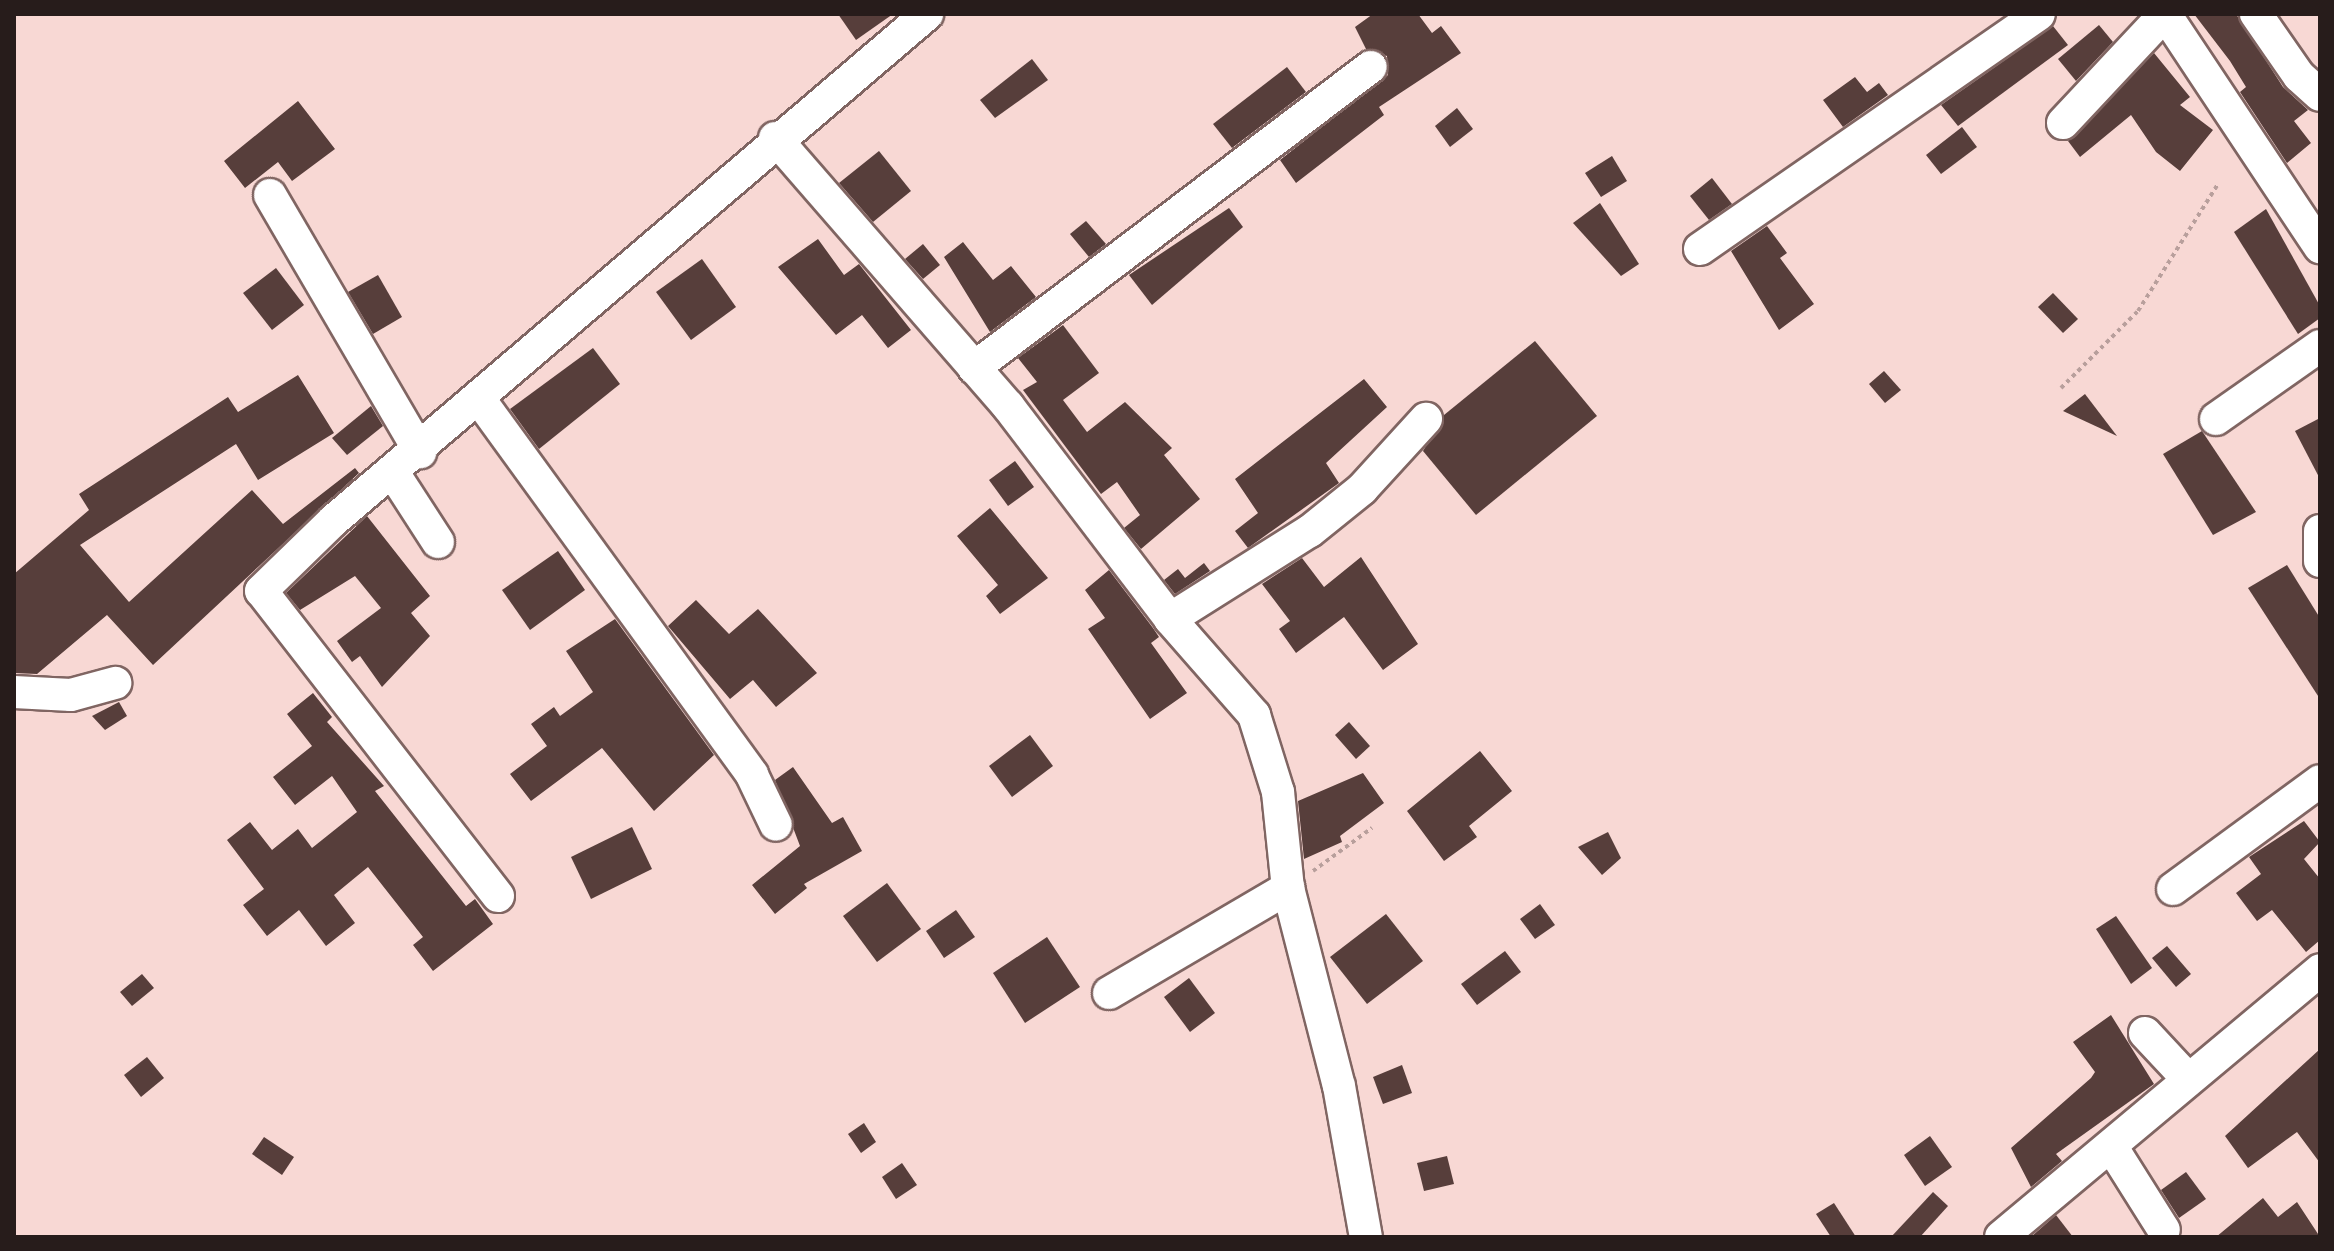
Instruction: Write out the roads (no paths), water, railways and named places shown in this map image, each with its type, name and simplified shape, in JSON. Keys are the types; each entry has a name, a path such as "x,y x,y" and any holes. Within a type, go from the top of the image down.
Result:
{"street":[{"path":"498,896 261,591 334,520 420,452 775,138 927,14"},
{"path":"1700,249 2039,14"},
{"path":"2063,123 2165,14 2314,226"},
{"path":"2256,14 2320,95"},
{"path":"974,368 1371,67"},
{"path":"775,138 1057,466 1170,619 1236,692 1268,745 1288,888 1339,1086 1366,1237"},
{"path":"270,195 420,452"},
{"path":"2216,419 2320,346"},
{"path":"480,400 752,775 776,825"},
{"path":"1170,619 1310,531 1362,489 1426,419"},
{"path":"394,474 438,542"},
{"path":"2320,531 2320,561"},
{"path":"14,692 71,695 115,683"},
{"path":"2173,889 2320,781"},
{"path":"1109,993 1288,888"},
{"path":"2001,1237 2111,1146 2186,1077 2320,970"},
{"path":"2145,1033 2186,1077"},
{"path":"2111,1146 2164,1230"}]}
